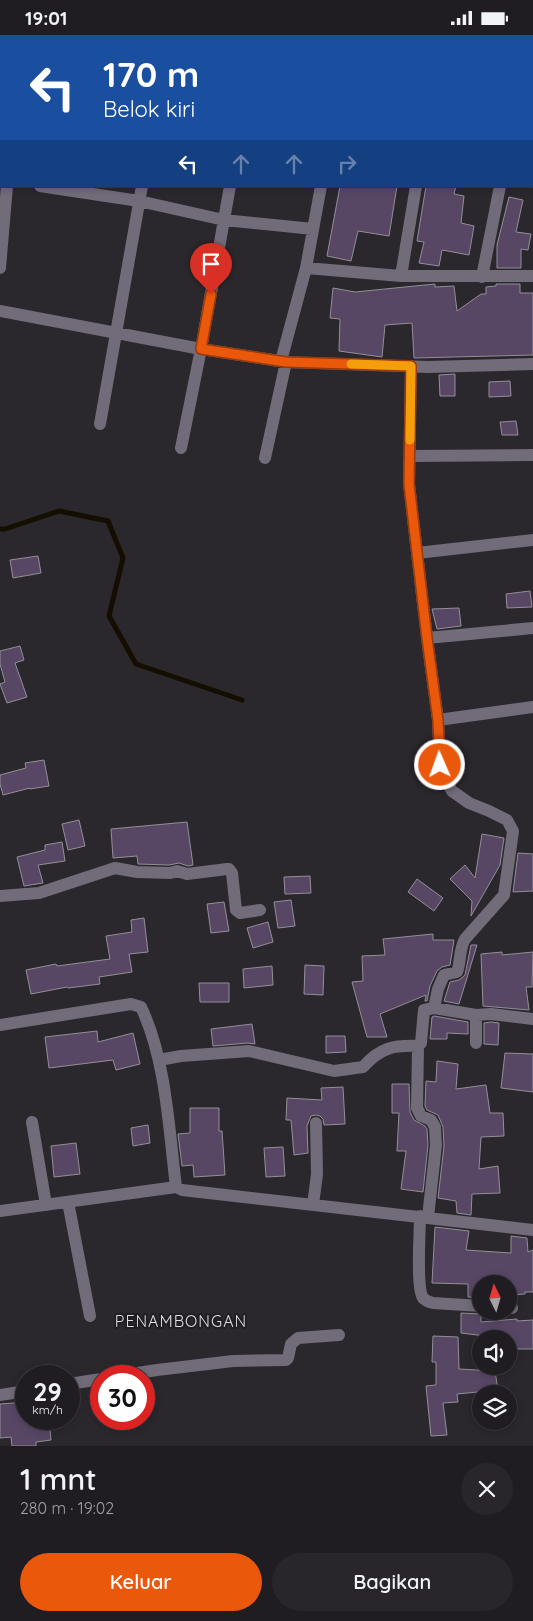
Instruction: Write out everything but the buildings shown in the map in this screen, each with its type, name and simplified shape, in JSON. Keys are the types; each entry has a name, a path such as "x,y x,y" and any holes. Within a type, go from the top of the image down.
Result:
{"street":[{"path":"0,269 7,187"},
{"path":"47,187 139,201 224,220 313,229"},
{"path":"100,424 142,187"},
{"path":"181,448 230,187"},
{"path":"265,457 284,361 306,268 321,187"},
{"path":"401,276 416,187"},
{"path":"482,277 500,187"},
{"path":"306,268 401,276 533,276"},
{"path":"0,311 201,349 284,361 411,366 533,364"},
{"path":"411,366 409,484 438,720 440,765 452,791 469,803 507,820 513,831 504,895 460,947 460,962 457,972 444,975 438,989 434,1008"},
{"path":"410,456 533,455"},
{"path":"417,553 533,540"},
{"path":"427,638 533,628"},
{"path":"438,720 533,707"},
{"path":"0,897 39,893 115,868 137,872 170,873 177,871 187,874 227,869 232,873 237,912 260,910"},
{"path":"0,1025 131,1004 141,1007 147,1019 159,1061 176,1187"},
{"path":"472,1305 433,1303 423,1298 420,1286 424,1217 436,1145 435,1127 431,1120 422,1116 417,1108 418,1045 421,1043 424,1010 434,1008 476,1015 491,1013 533,1019"},
{"path":"476,1015 476,1043"},
{"path":"159,1061 181,1056 249,1051 334,1071 363,1067 373,1055 384,1049 418,1045"},
{"path":"32,1122 46,1205"},
{"path":"313,1205 317,1174 316,1123"},
{"path":"0,1211 176,1187 182,1190 533,1230"},
{"path":"68,1202 90,1316"},
{"path":"155,1370 233,1361 286,1360 289,1356 291,1344 298,1338 339,1335"},
{"path":"0,1395 15,1393"}],"waterway":[{"path":"0,529 59,511 108,521 123,558 109,616 136,664 242,700"}],"slow traffic":[{"path":"351,364 411,366 410,440"}],"district":[{"name":"PENAMBONGAN","path":"181,1321"}],"route":[{"path":"211,294 201,349 286,362 411,366 409,484 435,691 440,765"}]}
